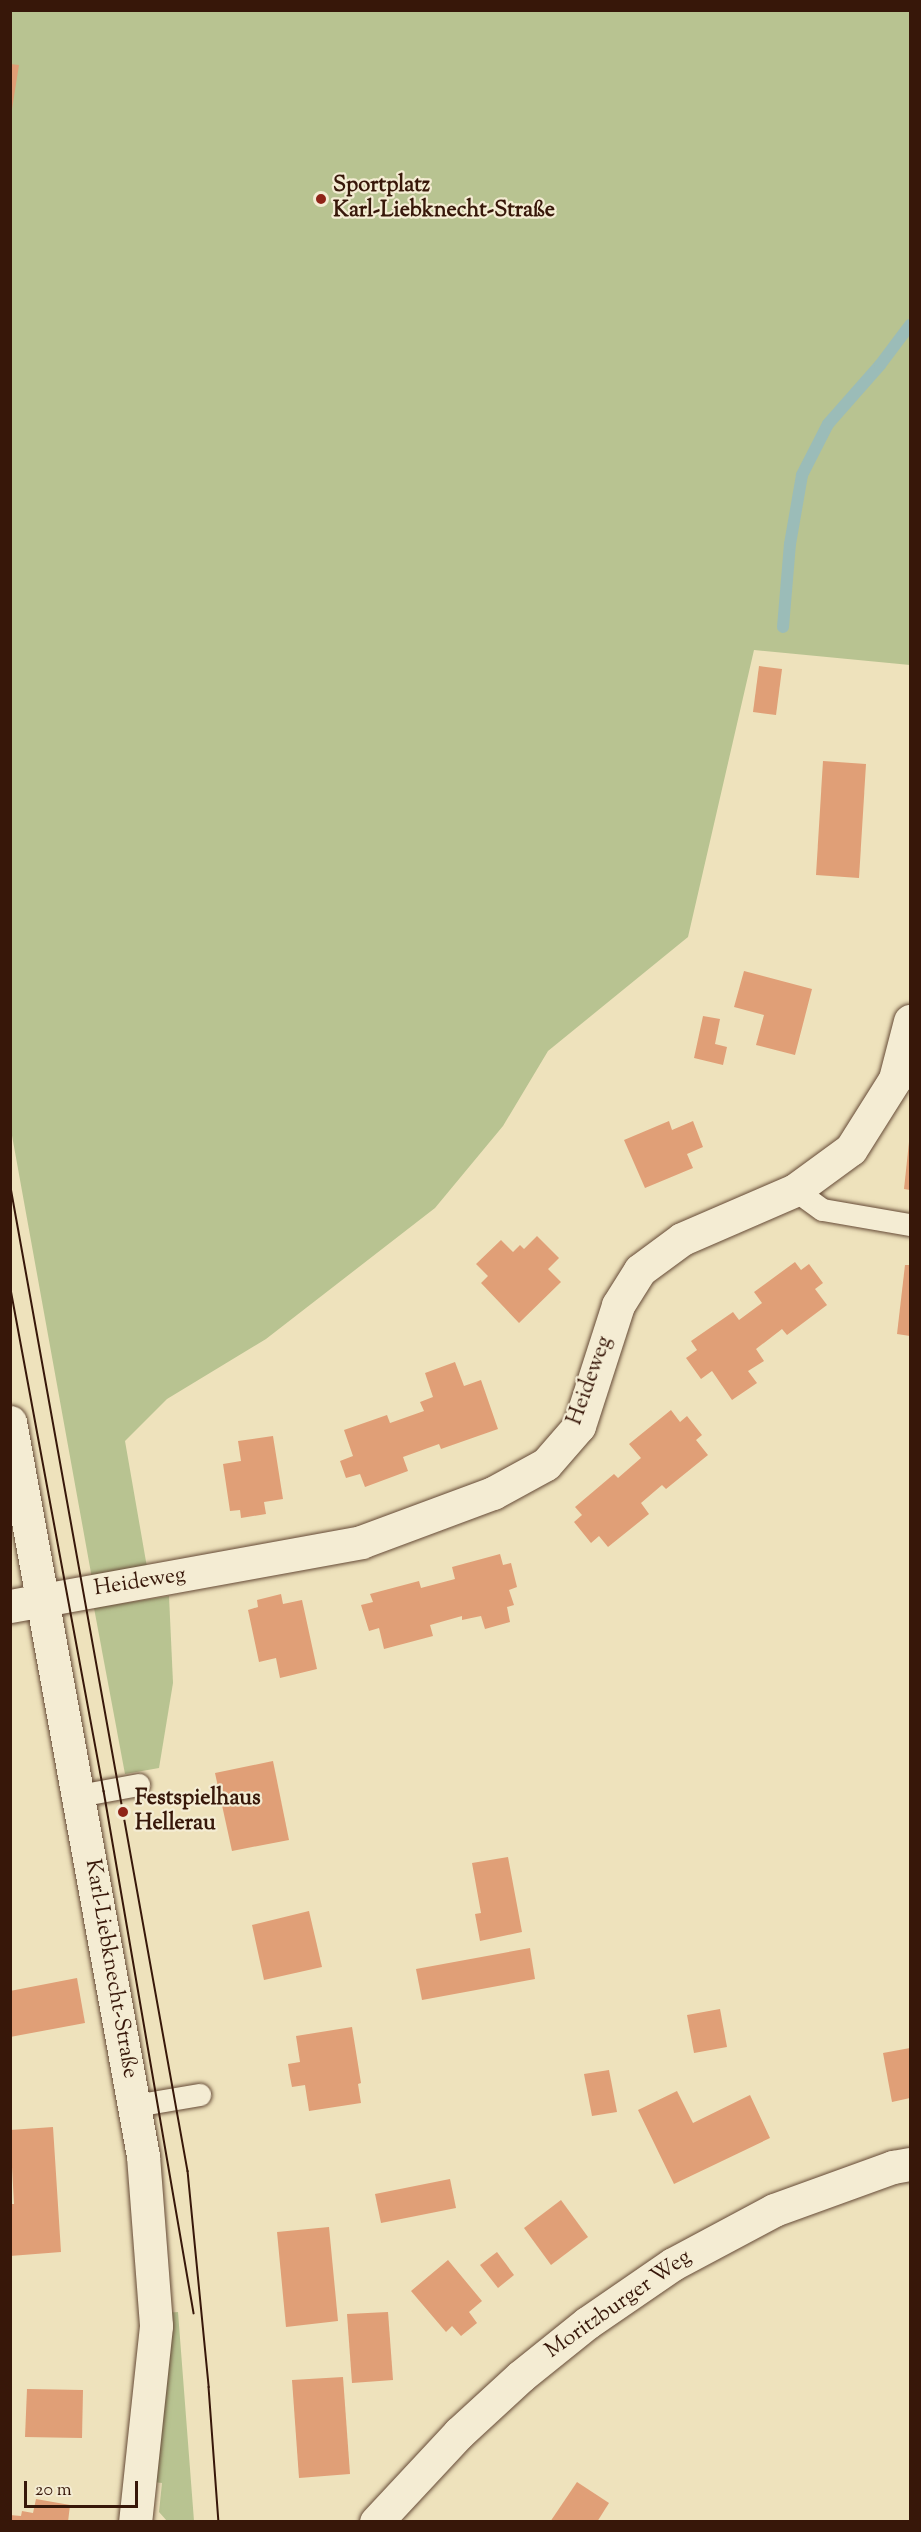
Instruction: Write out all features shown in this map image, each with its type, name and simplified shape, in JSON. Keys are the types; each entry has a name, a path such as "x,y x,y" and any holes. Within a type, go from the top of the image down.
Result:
{"street":[{"name":"Heideweg","path":"10,1606 361,1542 502,1488 546,1464 579,1426 618,1305 640,1270 682,1239 795,1190 851,1149 895,1079 910,1021"},
{"name":"Karl-Liebknecht-Straße","path":"10,1422 143,2156 156,2326 135,2522"},
{"name":"Moritzburger Weg","path":"376,2522 459,2433 521,2376 587,2323 673,2264 774,2210 893,2167 910,2164"}],"lane":[{"path":"795,1190 823,1210 910,1225"},
{"path":"79,1796 139,1785"},
{"path":"135,2106 200,2095"}],"green space":[{"path":"10,11 910,11 910,665 754,650 688,937 548,1051 503,1126 435,1208 266,1339 167,1399 125,1441 148,1573 93,1584 11,1130"},
{"path":"169,1596 173,1683 159,1768 125,1774 94,1608"},
{"path":"178,2312 194,2521 167,2521 159,2512 162,2483 153,2482 164,2313"}],"building":[{"path":"10,64 19,65 12,109 10,109"},
{"path":"759,666 782,669 776,715 753,712"},
{"path":"823,761 866,764 859,878 816,875"},
{"path":"744,971 812,989 795,1055 756,1045 764,1015 734,1007"},
{"path":"703,1016 720,1019 715,1044 727,1047 723,1065 694,1058"},
{"path":"669,1121 672,1130 693,1121 703,1147 687,1154 693,1168 645,1188 624,1140"},
{"path":"910,1142 910,1190 904,1189"},
{"path":"537,1236 559,1258 548,1269 561,1282 519,1323 481,1283 488,1276 476,1264 501,1240 513,1252 520,1245 524,1249"},
{"path":"795,1262 801,1270 809,1264 823,1283 815,1289 827,1305 787,1335 782,1329 756,1349 764,1361 748,1371 757,1383 732,1400 712,1371 701,1379 686,1358 697,1350 691,1341 733,1312 739,1320 762,1303 754,1292"},
{"path":"905,1265 910,1265 910,1336 897,1334"},
{"path":"455,1362 464,1386 481,1380 498,1429 441,1449 439,1444 403,1457 408,1471 365,1487 360,1474 346,1478 340,1461 353,1456 344,1430 387,1415 390,1423 424,1411 420,1402 433,1397 425,1373"},
{"path":"671,1410 680,1422 687,1416 702,1435 696,1440 708,1455 666,1489 662,1485 641,1503 649,1514 608,1547 599,1536 591,1543 574,1522 582,1515 575,1507 614,1474 618,1478 641,1458 629,1444"},
{"path":"273,1436 283,1499 264,1502 266,1514 241,1518 240,1510 230,1511 223,1464 241,1461 238,1441"},
{"path":"500,1554 503,1565 511,1563 517,1587 509,1590 514,1605 507,1607 510,1622 485,1629 481,1616 462,1620 462,1616 430,1625 433,1636 384,1649 379,1628 369,1631 361,1605 373,1602 370,1594 419,1581 421,1588 455,1579 452,1567"},
{"path":"281,1594 283,1604 302,1600 317,1669 280,1678 276,1658 259,1662 248,1610 258,1607 257,1600"},
{"path":"273,1761 289,1840 232,1851 215,1773"},
{"path":"508,1857 522,1932 480,1941 475,1914 481,1913 472,1863"},
{"path":"309,1911 322,1967 264,1980 252,1925"},
{"path":"530,1948 535,1979 422,2000 416,1969"},
{"path":"77,1978 85,2023 10,2037 10,1991"},
{"path":"720,2009 727,2047 694,2053 687,2015"},
{"path":"352,2027 361,2083 358,2084 361,2103 309,2111 305,2085 292,2087 290,2077 288,2064 300,2062 296,2036"},
{"path":"910,2048 910,2098 892,2102 883,2053"},
{"path":"609,2070 617,2112 592,2116 584,2074"},
{"path":"677,2091 693,2123 750,2095 770,2138 674,2184 638,2110"},
{"path":"53,2127 61,2252 10,2256 10,2204 14,2204 10,2130"},
{"path":"450,2179 456,2208 381,2223 375,2194"},
{"path":"561,2200 588,2237 551,2265 524,2228"},
{"path":"329,2227 338,2321 286,2327 277,2232"},
{"path":"497,2252 514,2275 498,2288 480,2265"},
{"path":"448,2260 482,2301 469,2312 477,2323 461,2336 452,2326 446,2332 411,2291"},
{"path":"388,2312 393,2380 352,2383 347,2314"},
{"path":"343,2377 350,2474 299,2478 292,2380"},
{"path":"27,2389 83,2390 82,2438 25,2437"},
{"path":"577,2482 609,2503 597,2522 550,2522"},
{"path":"36,2499 70,2505 68,2522 10,2522 10,2515 21,2516 22,2511 33,2513"}],"waterway":[{"path":"783,627 790,544 802,475 828,424 880,365 910,325"}],"tram line":[{"path":"10,1182 188,2171 209,2387 219,2522"},
{"path":"10,1284 104,1791 194,2313"}],"place":[{"name":"Sportplatz Karl-Liebknecht-Straße","path":"321,199"},
{"name":"Festspielhaus Hellerau","path":"123,1812"}]}
